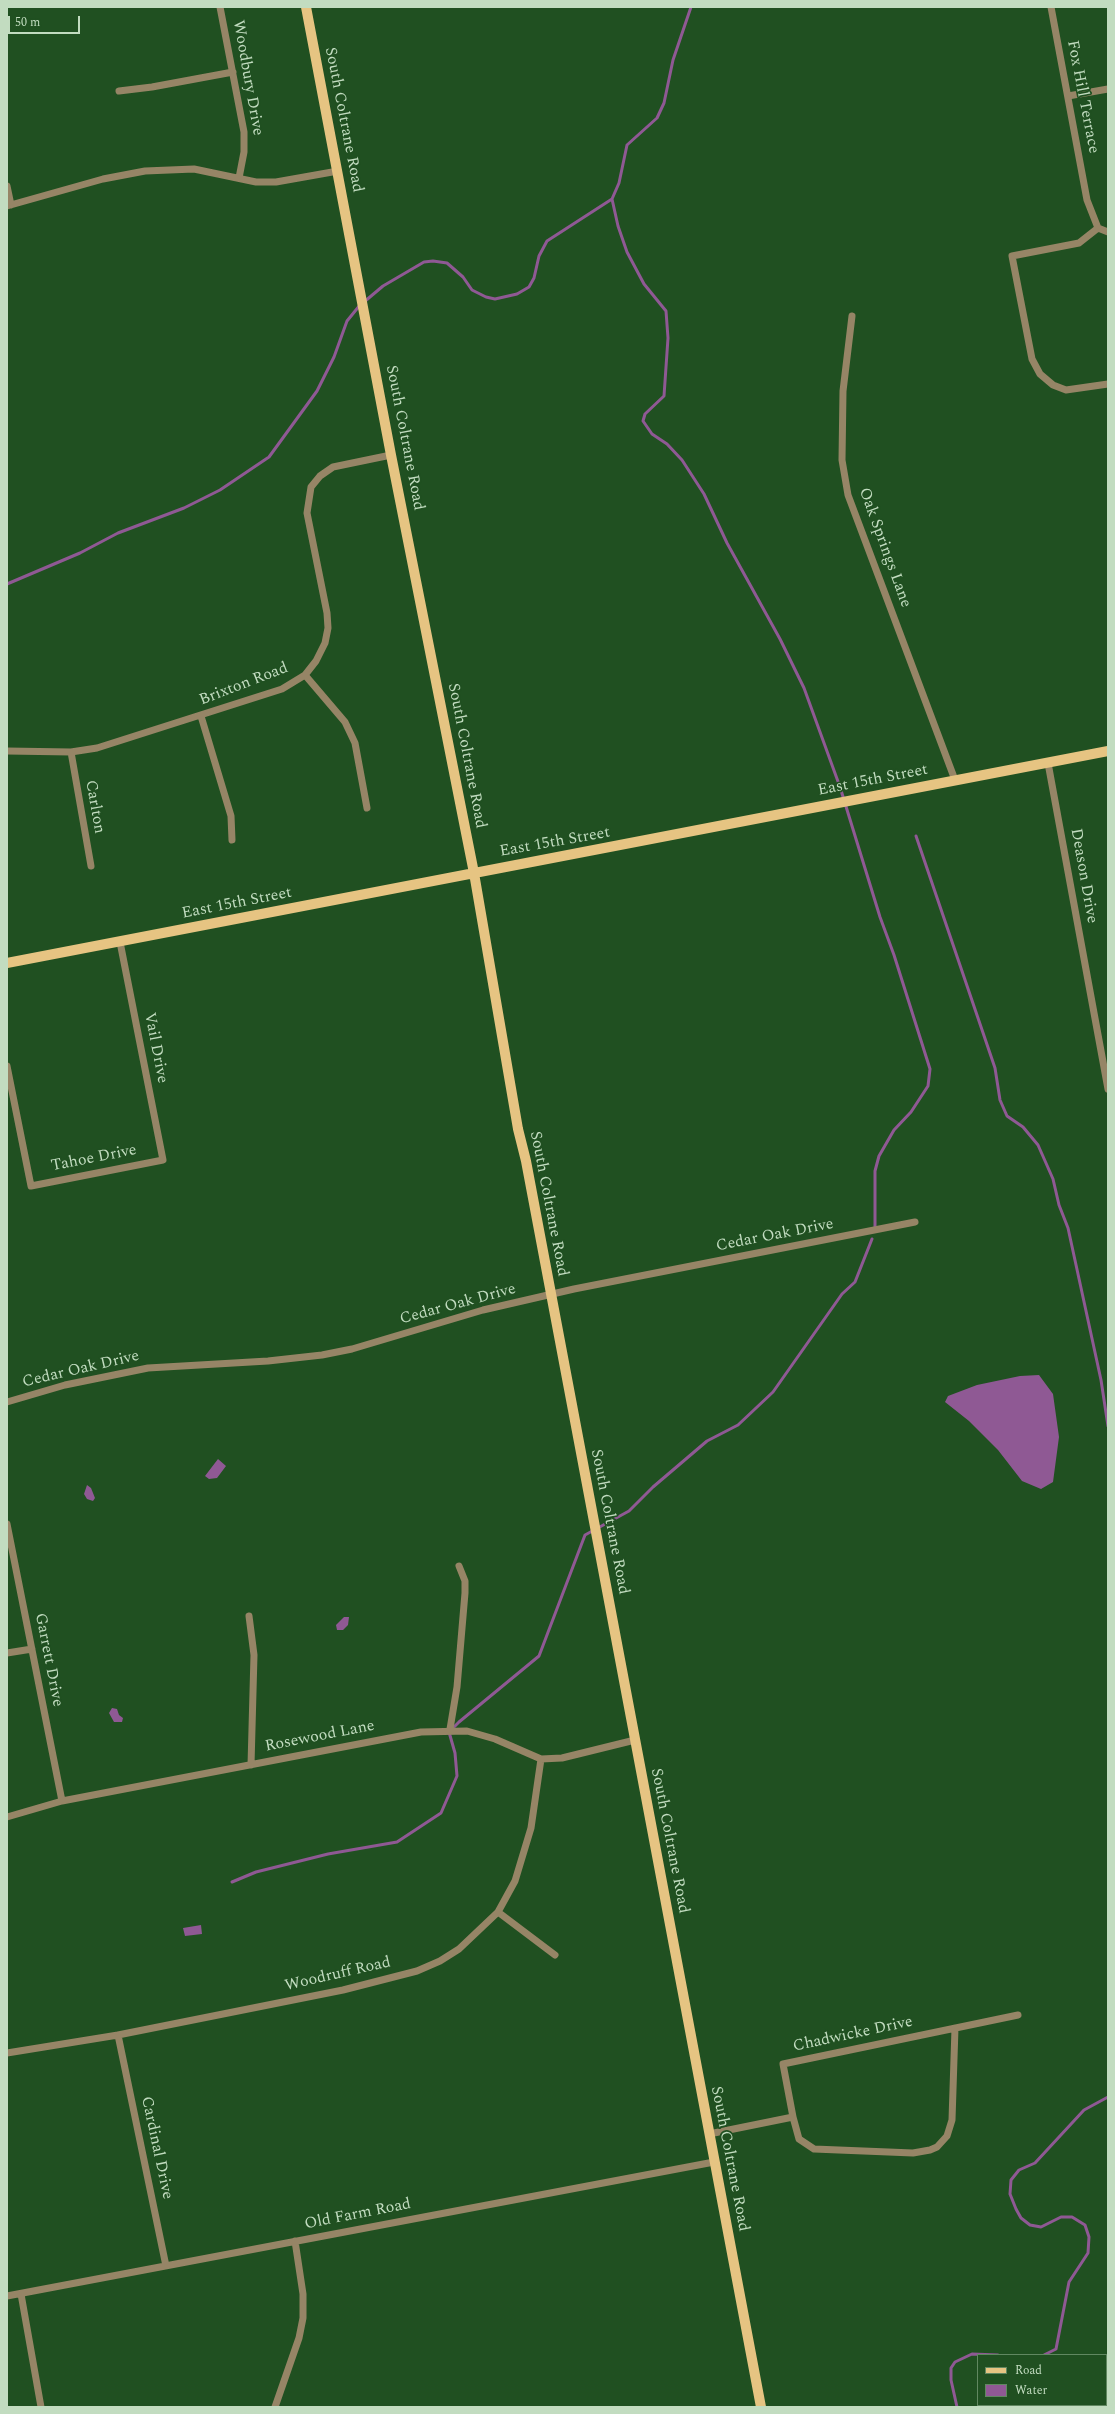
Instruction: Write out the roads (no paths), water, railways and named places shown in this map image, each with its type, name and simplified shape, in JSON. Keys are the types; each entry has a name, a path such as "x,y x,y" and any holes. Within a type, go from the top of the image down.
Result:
{"main road":[{"name":"South Coltrane Road","path":"306,7 391,455 474,873 518,1129 526,1161 550,1295 761,2407"},
{"name":"East 15th Street","path":"7,963 1108,751"}],"street":[{"name":"Woodbury Drive","path":"220,7 244,132 244,152 239,178"},
{"name":"Fox Hill Terrace","path":"1051,7 1087,200 1098,228"},
{"path":"119,91 152,88 233,72"},
{"path":"1068,96 1108,88"},
{"path":"7,186 9,205 102,179 145,171 194,170 256,182 276,182 338,171"},
{"path":"1108,232 1098,228 1078,243 1012,256 1032,359 1046,380 1066,390 1108,384"},
{"name":"Oak Springs Lane","path":"852,316 843,391 842,460 848,495 955,780"},
{"name":"Brixton Road","path":"7,751 71,752 97,748 282,689 305,675 316,661 325,643 328,628 327,613 307,514 311,487 320,476 333,467 391,455"},
{"path":"305,675 345,722 355,743 367,808"},
{"path":"201,716 232,816 232,840"},
{"name":"Carlton","path":"71,752 91,866"},
{"name":"Deason Drive","path":"1048,763 1108,1089"},
{"name":"Vail Drive","path":"120,942 163,1160"},
{"name":"Tahoe Drive","path":"7,1066 31,1186 163,1160"},
{"name":"Cedar Oak Drive","path":"7,1402 65,1385 140,1370 177,1365 268,1361 322,1355 352,1349 483,1310 550,1295 915,1222"},
{"name":"Garrett Drive","path":"7,1524 62,1801"},
{"path":"450,1729 457,1687 465,1593 465,1581 459,1566"},
{"path":"249,1616 254,1654 251,1765"},
{"path":"7,1653 32,1648"},
{"name":"Rosewood Lane","path":"7,1817 62,1801 421,1732 450,1729 459,1730 495,1739 540,1759 562,1758 635,1740"},
{"name":"Woodruff Road","path":"7,2052 118,2034 343,1990 417,1971 459,1949 498,1912 515,1881 531,1828 540,1759"},
{"path":"498,1912 555,1955"},
{"name":"Chadwicke Drive","path":"793,2117 783,2064 1018,2015"},
{"path":"709,2134 793,2117 799,2138 814,2149 913,2153 930,2150 937,2146 947,2136 952,2120 955,2028"},
{"name":"Cardinal Drive","path":"118,2034 166,2266"},
{"name":"Old Farm Road","path":"7,2296 714,2162"},
{"path":"274,2407 299,2338 303,2318 303,2294 295,2241"},
{"path":"21,2294 41,2407"}],"water":[{"path":"1039,1375 1053,1394 1059,1437 1053,1482 1041,1489 1022,1481 998,1450 969,1421 945,1402 948,1396 977,1385 1020,1376"},
{"path":"218,1459 226,1466 217,1478 209,1479 205,1476"},
{"path":"87,1485 91,1488 95,1498 93,1501 87,1499 84,1494"},
{"path":"344,1617 349,1617 348,1625 343,1630 337,1630 336,1625"},
{"path":"112,1708 117,1709 119,1715 123,1718 122,1722 114,1722 109,1713"},
{"path":"201,1925 202,1934 185,1936 183,1928"}],"waterway":[{"path":"691,7 673,60 664,103 657,118 627,145 619,183 612,199 618,226 627,252 644,284 666,311 668,338 664,396 645,414 643,421 652,434 667,444 682,460 704,494 727,543 780,639 804,688 840,787 880,917 894,955 930,1069 928,1086 911,1112 894,1130 879,1156 875,1171 875,1230"},
{"path":"364,302 383,286 424,262 433,261 447,263 463,277 472,290 486,297 495,299 517,294 529,287 534,278 539,256 547,241 612,199"},
{"path":"7,584 80,553 118,533 184,508 220,490 269,457 317,391 334,357 347,321 360,305"},
{"path":"916,836 995,1068 1000,1100 1007,1116 1023,1127 1038,1145 1053,1179 1059,1205 1068,1228 1101,1380 1108,1426"},
{"path":"232,1882 256,1872 328,1854 397,1842 441,1813 457,1776 455,1753 449,1732 539,1656 585,1535 629,1511 653,1487 707,1441 738,1425 773,1392 842,1294 855,1282 872,1239"},
{"path":"1046,2354 1056,2349 1069,2282 1088,2253 1089,2237 1085,2225 1072,2217 1061,2217 1041,2227 1030,2225 1021,2218 1016,2209 1010,2194 1011,2180 1019,2170 1035,2163 1084,2110 1108,2097"},
{"path":"957,2407 951,2380 951,2368 955,2362 972,2354 977,2354"}]}
